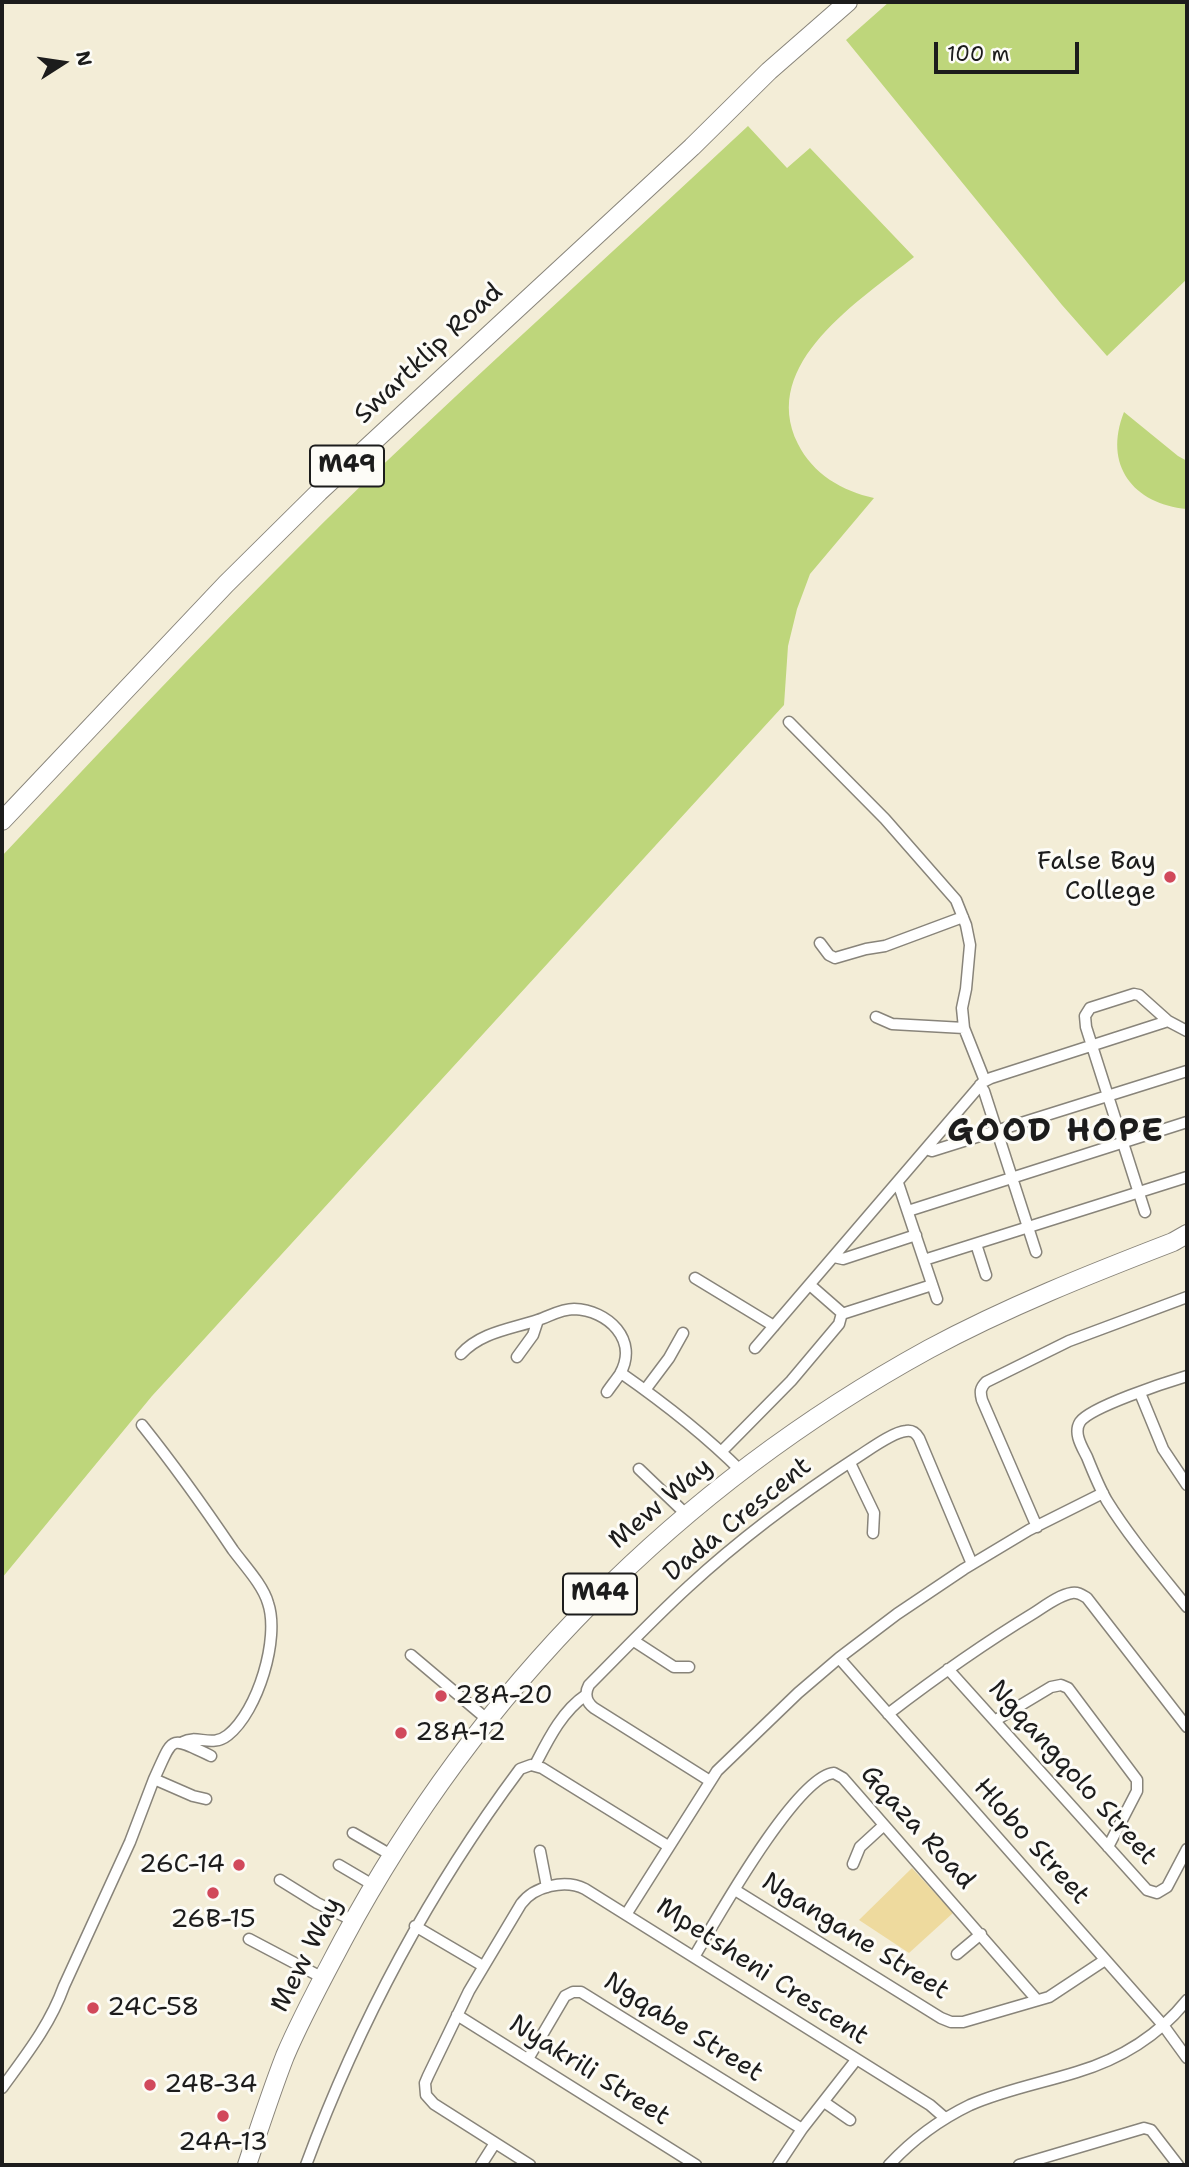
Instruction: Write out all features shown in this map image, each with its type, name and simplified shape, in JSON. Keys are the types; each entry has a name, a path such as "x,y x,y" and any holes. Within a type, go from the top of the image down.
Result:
{"main road":[{"name":"Swartklip Road","path":"2,821 200,611 319,492 692,147 769,71 848,2"},
{"name":"Mew Way","path":"247,2165 286,2054 323,1978 391,1855 447,1772 488,1720 517,1684 597,1597 686,1514 816,1418 929,1349 989,1319 1039,1296 1182,1239"}],"street":[{"path":"789,722 885,819 956,900 970,945 962,1008 964,1027 1036,1252"},
{"path":"820,943 829,955 835,958 886,946 963,917"},
{"path":"1145,1212 1086,1027 1085,1016 1090,1008 1102,1003 1128,995 1139,995 1168,1021 1187,1031"},
{"path":"876,1017 892,1024 964,1027"},
{"path":"755,1348 982,1083 1168,1021"},
{"path":"926,1149 932,1151 1187,1070"},
{"path":"908,1211 1187,1122"},
{"path":"924,1260 1187,1177"},
{"path":"898,1183 937,1298"},
{"path":"834,1257 843,1259 916,1235"},
{"path":"976,1244 986,1275"},
{"path":"695,1278 774,1326"},
{"path":"810,1285 842,1312"},
{"path":"842,1312 932,1285"},
{"path":"1037,1527 982,1400 982,1385 1069,1341 1187,1297"},
{"path":"461,1354 470,1344 508,1327 572,1309 591,1312 614,1325 624,1344 621,1373 607,1392"},
{"path":"722,1451 792,1381 839,1324 842,1312"},
{"path":"517,1357 533,1335 538,1320"},
{"path":"645,1390 669,1358 683,1333"},
{"path":"621,1373 722,1451 741,1471"},
{"path":"1187,1376 1091,1413 1079,1424 1078,1432 1080,1443 1103,1493 1140,1548 1187,1608"},
{"path":"1140,1393 1163,1449 1187,1485"},
{"path":"142,1424 265,1594 272,1621 272,1640 265,1672 239,1722 221,1739 211,1742 188,1739 183,1742"},
{"name":"Dada Crescent","path":"535,1765 561,1720 577,1701 586,1695 589,1685 690,1585 748,1535 818,1484 900,1432 914,1432 919,1438 972,1564"},
{"path":"850,1463 874,1513 873,1533"},
{"path":"639,1469 686,1514"},
{"path":"627,1913 709,1781 786,1703 897,1614 972,1564 1103,1493"},
{"path":"888,1714 1007,1629 1057,1600 1071,1593 1079,1593 1090,1602 1187,1727"},
{"path":"634,1641 674,1667 690,1667"},
{"path":"411,1655 488,1720"},
{"name":"Hlobo Street","path":"839,1658 1163,2025 1187,2058"},
{"name":"Ngqangqolo Street","path":"948,1669 1147,1890 1161,1892 1167,1887 1187,1849"},
{"path":"996,1720 1051,1687 1061,1685 1068,1688 1138,1780 1137,1791 1108,1847"},
{"path":"586,1695 594,1708 709,1781"},
{"path":"2,2088 56,2009 171,1745 183,1742 211,1756"},
{"path":"306,2165 343,2070 378,1995 415,1926 454,1861 520,1769 535,1765 542,1768 668,1846"},
{"name":"Gqaza Road","path":"694,1957 779,1821 825,1775 834,1773 843,1778 1037,2000"},
{"path":"154,1779 206,1799"},
{"path":"853,1864 860,1847 884,1825"},
{"path":"353,1833 391,1855"},
{"path":"530,2165 437,2106 426,2095 425,2086 483,1966 525,1898 547,1887 540,1851"},
{"path":"339,1865 373,1885"},
{"path":"280,1880 354,1921"},
{"name":"Mpetsheni Crescent","path":"547,1887 581,1887 627,1913 930,2105 945,2118"},
{"name":"Ngangane Street","path":"735,1890 944,2020 963,2022 1053,1995 1105,1960"},
{"path":"415,1926 483,1966"},
{"path":"957,1954 981,1934"},
{"path":"249,1939 323,1978"},
{"name":"Ngqabe Street","path":"528,2059 565,1996 581,1992 802,2129"},
{"path":"889,2165 921,2135 945,2118 981,2101 1102,2063 1140,2043 1163,2025 1187,2000"},
{"name":"Nyakrili Street","path":"457,2015 696,2165"},
{"path":"778,2165 802,2129 856,2060"},
{"path":"824,2102 850,2120"},
{"path":"1019,2165 1144,2128 1153,2132 1178,2165"},
{"path":"481,2165 495,2143"}],"green space":[{"path":"889,2 1187,2 1187,279 1107,356 1062,305 846,40"},
{"path":"748,126 787,168 810,148 914,257 843,314 821,336 803,361 792,387 789,414 804,455 830,480 851,491 874,498 810,574 797,609 788,646 784,705 152,1396 2,1578 2,856 230,616 371,476"},
{"path":"1124,412 1187,461 1187,509 1168,506 1151,499 1127,478 1120,465 1117,449 1118,431"}],"sand":[{"path":"912,1868 953,1913 909,1953 859,1920"}],"place":[{"name":"False Bay College","path":"1170,877"},
{"name":"28A-20","path":"441,1696"},
{"name":"28A-12","path":"401,1733"},
{"name":"26C-14","path":"239,1865"},
{"name":"26B-15","path":"213,1893"},
{"name":"24C-58","path":"93,2008"},
{"name":"24B-34","path":"150,2085"},
{"name":"24A-13","path":"223,2116"}],"district":[{"name":"GOOD HOPE","path":"1056,1132"}]}
